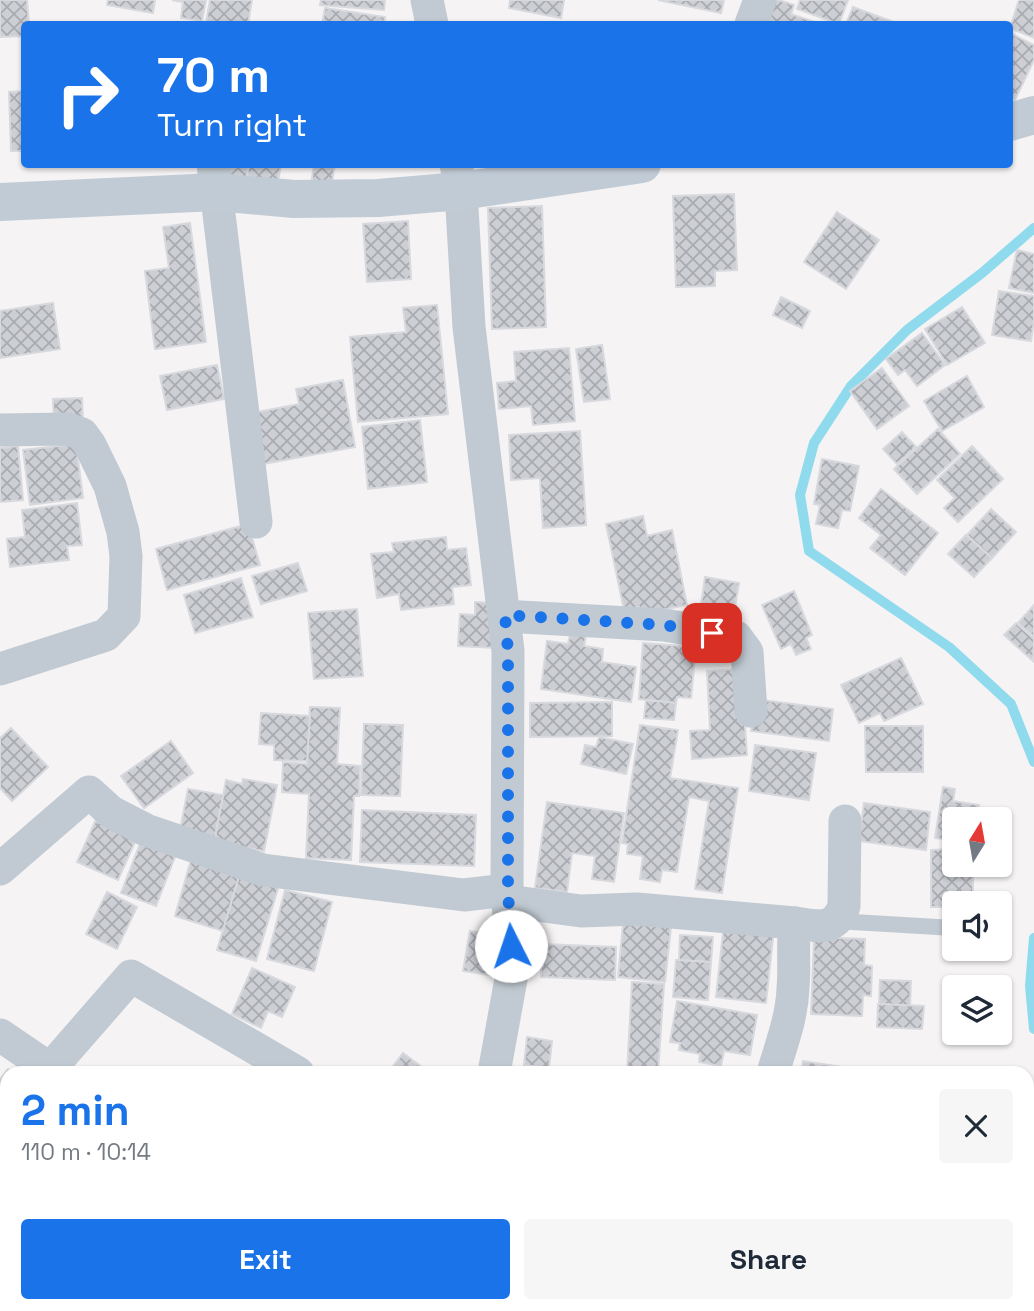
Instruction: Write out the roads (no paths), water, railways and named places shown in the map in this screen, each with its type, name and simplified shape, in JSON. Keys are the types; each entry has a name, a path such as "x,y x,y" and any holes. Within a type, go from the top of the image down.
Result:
{"street":[{"path":"427,0 431,21"},
{"path":"752,21 760,0"},
{"path":"1013,121 1034,115"},
{"path":"0,202 215,178 295,199 378,198 459,178 590,168"},
{"path":"215,178 256,522"},
{"path":"459,178 469,327 508,651 508,895 513,968 495,1066"},
{"path":"0,430 68,429 82,434 110,486 126,556 124,616 106,635 0,670"},
{"path":"505,615 664,625 736,637 747,652 751,711"},
{"path":"0,869 89,792 111,812 146,830 263,870 464,895 508,895 580,911 637,909 820,926 836,921 844,906 845,821"},
{"path":"775,1066 787,1029 793,989 792,943 795,923"},
{"path":"53,1066 131,976 286,1066"},
{"path":"0,1035 42,1066"}],"lane":[{"path":"836,921 942,927"}],"waterway":[{"path":"1034,228 982,273 907,330 851,386 814,443 800,495 809,551 949,647 1011,704 1034,762"},
{"path":"1034,938 1030,986 1034,1029"}]}
